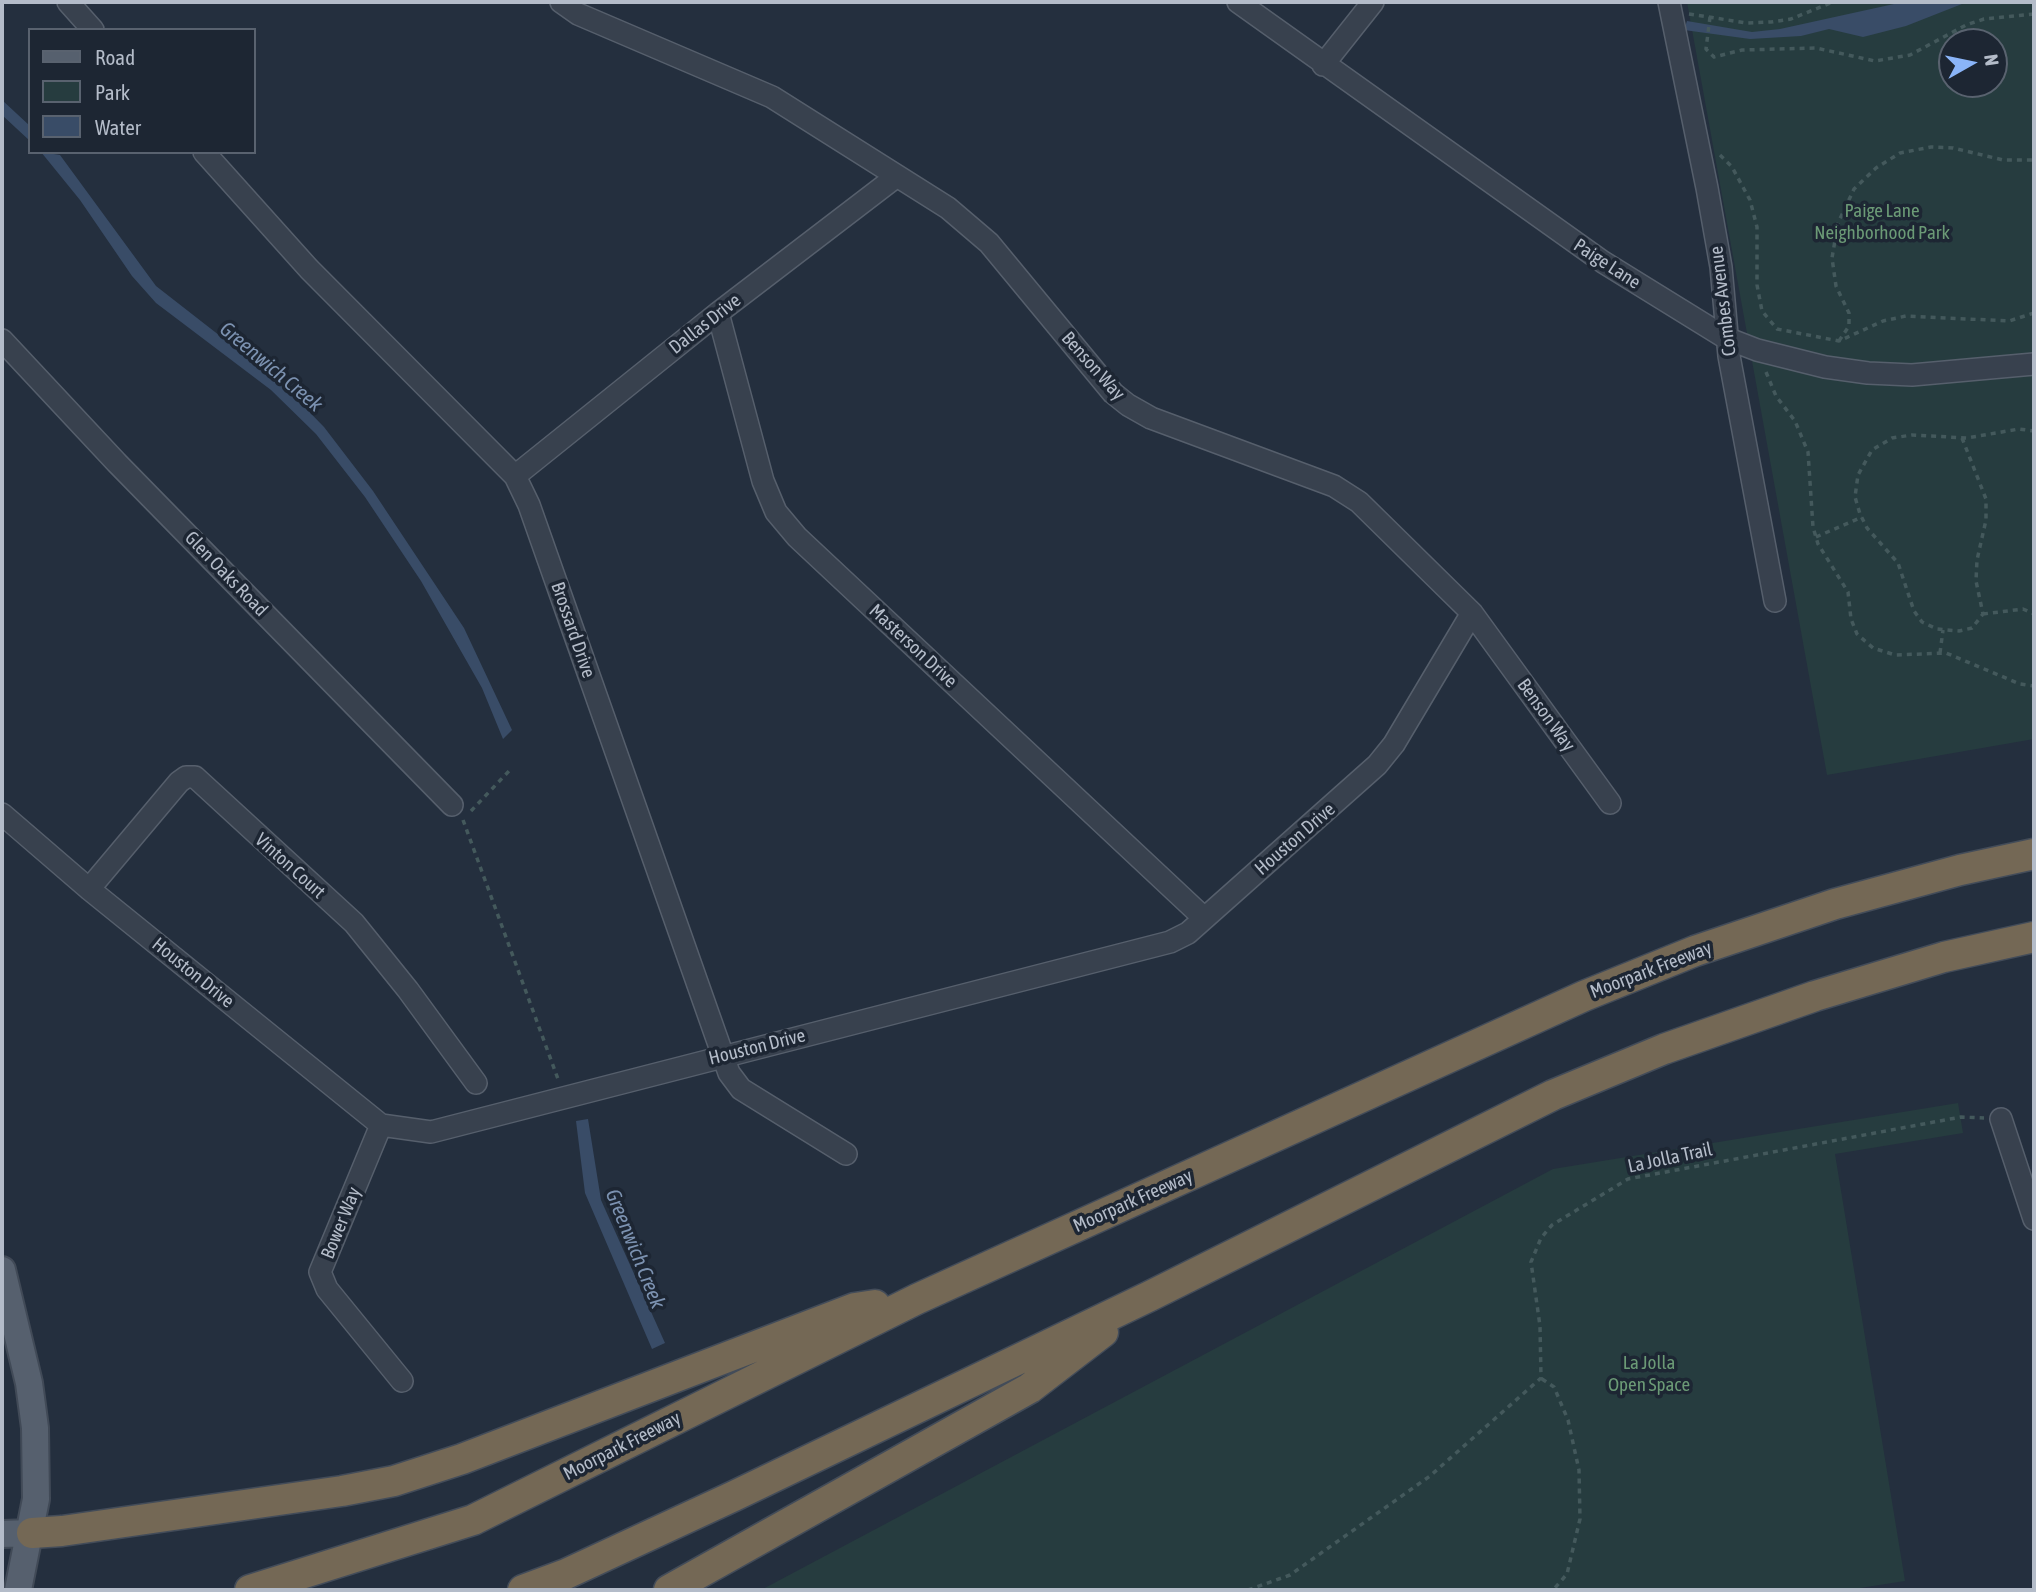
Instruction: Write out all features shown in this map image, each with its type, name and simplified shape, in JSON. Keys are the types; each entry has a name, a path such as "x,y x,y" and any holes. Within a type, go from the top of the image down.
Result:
{"highway":[{"name":"Moorpark Freeway","path":"250,1590 473,1520 917,1299 1584,996 1683,956 1835,904 1960,870 2034,854"},
{"path":"523,1590 566,1574 734,1496 1150,1296 1553,1095 1664,1049 1815,996 1944,957 2034,937"},
{"path":"669,1590 1030,1388 1150,1296"},
{"path":"32,1533 342,1491 394,1481 462,1459 855,1308 917,1299"}],"main road":[{"path":"2,1270 29,1383 35,1428 36,1499 32,1533 18,1590"},
{"path":"2,1534 32,1533"}],"street":[{"path":"68,2 91,28"},
{"name":"Benson Way","path":"561,2 587,19 772,97 958,215 989,243 1113,393 1128,405 1152,418 1334,486 1359,502 1472,613 1610,803"},
{"name":"Paige Lane","path":"1238,2 1603,262 1726,338 1768,353 1825,367 1912,375 2034,363"},
{"path":"1323,65 1373,2"},
{"name":"Combes Avenue","path":"1670,7 1721,267 1726,338 1775,601"},
{"name":"Brossard Drive","path":"206,154 309,269 515,476 529,505 729,1073 741,1089 846,1154"},
{"name":"Dallas Drive","path":"515,476 718,313 897,176"},
{"name":"Masterson Drive","path":"718,313 764,481 776,512 797,537 1204,918"},
{"name":"Glen Oaks Road","path":"2,340 117,463 459,814"},
{"name":"Houston Drive","path":"2,814 89,889 381,1125 431,1132 1170,942 1188,933 1377,765 1394,744 1472,613"},
{"name":"Vinton Court","path":"89,889 179,782 186,776 195,777 354,923 408,990 476,1083"},
{"path":"2001,1119 2034,1219"},
{"name":"Bower Way","path":"381,1125 320,1272 327,1289 402,1381"}],"path":[{"path":"1670,7 1709,20 1747,23 1791,19 1833,2"},
{"path":"1709,20 1706,49 1714,57 1742,50 1816,48 1884,60 1910,55 1966,25 1984,19 2020,13 2034,14"},
{"path":"1839,341 1849,326 1849,313 1836,286 1832,258 1838,223 1854,189 1876,168 1900,153 1931,147 1954,148 2003,160 2034,160"},
{"path":"1717,152 1732,167 1754,213 1757,226 1757,285 1762,311 1777,329 1839,341 1883,321 1906,316 2009,321 2034,313"},
{"path":"1768,353 1766,375 1776,396 1795,421 1808,452 1816,537 1828,563 1840,575 1848,592 1851,619 1857,634 1873,648 1895,655 1940,653 2034,687"},
{"path":"2034,431 2019,429 1962,438 1912,435 1892,438 1872,450 1858,475 1855,497 1867,528 1898,563 1914,611 1922,622 1943,629 1972,628 1983,614 2023,609 2034,614"},
{"path":"1962,438 1986,499 1986,520 1977,560 1976,580 1983,614"},
{"path":"1816,537 1861,517"},
{"path":"1940,653 1943,629"},
{"path":"509,771 459,814 564,1097"},
{"name":"La Jolla Trail","path":"1541,1378 1540,1326 1531,1262 1541,1238 1552,1225 1628,1179 1961,1117"},
{"path":"1248,1590 1290,1575 1430,1476 1541,1378 1554,1387 1568,1420 1579,1470 1580,1519 1567,1574 1553,1590"}],"green space":[{"name":"Paige Lane Neighborhood Park","path":"1687,2 2034,2 2034,739 1827,775"},
{"name":"La Jolla Open Space","path":"1958,1103 1963,1133 1835,1154 1905,1581 1847,1590 761,1590 1553,1169"}],"water":[{"path":"1903,2 1967,2 1906,26 1863,37 1829,29 1801,36 1750,39 1684,30 1687,21 1752,32 1780,29"},
{"path":"2,100 28,124 28,139 2,115"},
{"path":"43,154 60,155 156,286 283,385 324,427 373,491 464,628 512,730 503,739 482,688 421,581 365,497 316,434 271,390 156,303 132,276 80,200"},
{"path":"588,1119 601,1200 665,1343 652,1349 585,1193 576,1121"}],"water label":[{"name":"Greenwich Creek","path":"271,367"},
{"name":"Greenwich Creek","path":"635,1249"}]}
